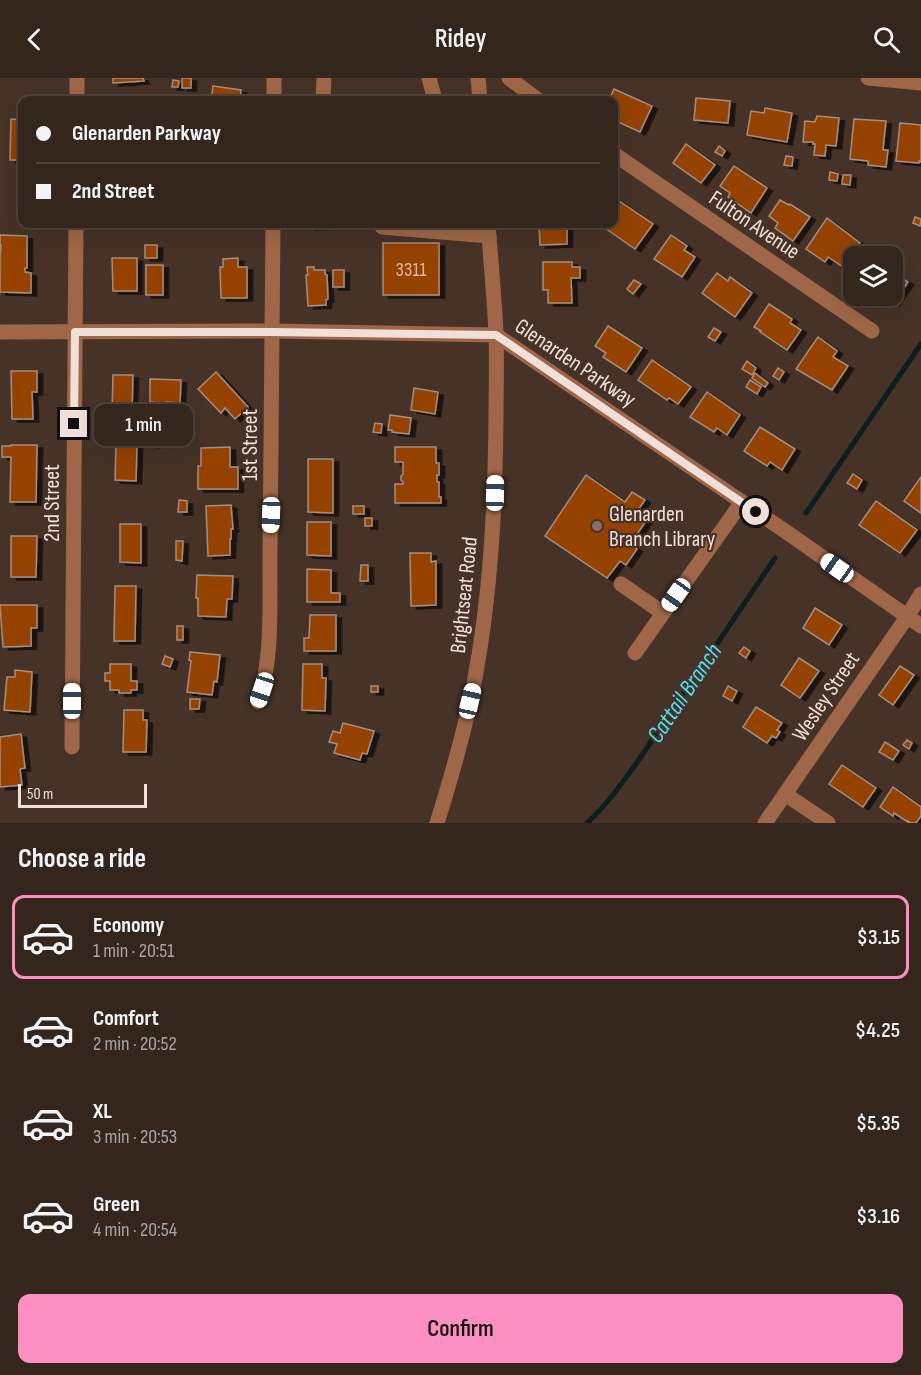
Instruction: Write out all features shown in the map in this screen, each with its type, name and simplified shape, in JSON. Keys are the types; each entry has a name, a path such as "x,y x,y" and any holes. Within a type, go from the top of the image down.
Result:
{"street":[{"path":"77,78 77,96"},
{"path":"274,78 274,96"},
{"path":"323,96 324,78"},
{"path":"429,78 434,96"},
{"path":"478,78 480,96"},
{"path":"509,78 533,96"},
{"path":"868,78 921,83"},
{"name":"Fulton Avenue","path":"618,157 872,331"},
{"name":"2nd Street","path":"72,747 76,228"},
{"name":"1st Street","path":"258,702 265,678 268,640 273,228"},
{"path":"450,228 489,230"},
{"name":"Brightseat Road","path":"437,823 475,679 485,615 494,510 496,335 489,230"},
{"name":"Glenarden Parkway","path":"0,332 496,335 921,626"},
{"path":"635,653 742,502"},
{"path":"621,584 663,614"},
{"name":"Wesley Street","path":"765,823 921,594"},
{"path":"785,794 828,823"}],"building":[{"path":"113,78 143,78 144,81 113,83"},
{"path":"182,78 191,78 191,88 182,88"},
{"path":"173,80 179,81 178,87 172,87"},
{"path":"213,86 241,90 240,96 212,96"},
{"path":"614,89 652,106 640,132 618,122 618,96 611,96"},
{"path":"696,98 730,101 728,123 694,120"},
{"path":"765,108 792,113 787,142 747,135 751,111 764,113"},
{"path":"817,116 839,118 836,146 826,145 825,156 814,155 815,144 813,142 803,142 805,121 815,122"},
{"path":"11,119 18,120 18,160 10,160"},
{"path":"854,119 886,121 883,150 888,150 886,167 868,165 868,161 850,159"},
{"path":"900,123 921,125 921,162 896,161"},
{"path":"686,144 715,165 701,183 673,163"},
{"path":"719,146 725,151 722,156 715,152"},
{"path":"786,156 793,157 792,166 784,165"},
{"path":"734,166 767,188 751,213 728,197 730,193 720,186"},
{"path":"830,172 838,174 837,181 829,180"},
{"path":"843,175 851,175 850,185 842,184"},
{"path":"780,200 810,217 793,241 775,228 778,223 769,216"},
{"path":"619,201 653,224 635,249 605,228 618,228"},
{"path":"915,217 921,219 920,226 913,223"},
{"path":"827,218 860,243 858,246 843,246 843,267 828,257 825,262 806,249"},
{"path":"539,228 567,228 567,244 540,245"},
{"path":"0,235 27,236 25,272 31,273 31,293 0,292"},
{"path":"671,235 687,246 684,250 695,257 682,277 654,259"},
{"path":"383,243 439,243 439,295 383,295"},
{"path":"145,245 157,245 157,258 145,258"},
{"path":"112,258 137,258 137,291 113,291"},
{"path":"238,258 238,267 247,267 247,298 221,298 220,267 223,267 223,259"},
{"path":"543,262 572,262 572,267 580,267 580,278 571,278 572,303 548,303 548,290 543,290"},
{"path":"146,265 163,265 163,295 146,295"},
{"path":"307,267 314,267 314,270 325,270 328,299 326,305 308,306"},
{"path":"333,270 344,270 344,287 333,287"},
{"path":"717,273 728,281 730,277 752,293 735,317 702,293"},
{"path":"903,279 908,282 903,290"},
{"path":"634,280 641,284 633,294 627,289"},
{"path":"769,304 792,319 790,323 801,330 787,350 754,327"},
{"path":"608,326 642,348 626,372 603,357 606,353 595,346"},
{"path":"714,328 721,332 715,341 708,337"},
{"path":"818,337 837,351 833,357 848,366 832,390 796,369"},
{"path":"652,360 691,387 678,404 669,398 667,400 638,380"},
{"path":"747,361 756,368 752,375 742,369"},
{"path":"778,368 784,372 779,380 773,376"},
{"path":"11,371 37,371 37,392 32,392 33,419 12,419"},
{"path":"216,372 248,407 235,419 225,408 221,413 198,389"},
{"path":"755,373 768,383 765,387 752,378"},
{"path":"113,375 133,375 132,411 112,410"},
{"path":"150,379 181,380 180,403 167,402 167,408 157,408 157,403 150,402"},
{"path":"750,380 761,387 757,394 746,387"},
{"path":"414,388 438,392 435,414 411,410"},
{"path":"707,392 740,415 727,435 717,428 714,432 690,417"},
{"path":"111,413 132,413 132,434 111,434"},
{"path":"390,415 411,418 409,434 388,430"},
{"path":"375,423 382,424 381,433 373,432"},
{"path":"760,427 795,449 782,470 770,462 767,466 744,451"},
{"path":"171,429 179,430 179,437 170,436"},
{"path":"151,439 159,439 159,444 152,445"},
{"path":"116,444 137,444 136,481 115,480"},
{"path":"37,445 36,502 10,502 11,457 2,457 2,446"},
{"path":"230,447 230,467 238,467 238,489 198,489 201,448"},
{"path":"395,447 436,447 436,463 439,463 437,482 439,482 441,503 395,503 395,484 403,484 401,476 403,462 395,462"},
{"path":"308,459 333,459 333,513 308,512"},
{"path":"853,474 862,480 857,489 847,483"},
{"name":"Glenarden Branch Library","path":"586,475 625,502 632,492 645,500 638,510 649,517 630,544 637,549 626,565 620,561 607,578 545,536"},
{"path":"921,477 921,513 904,501"},
{"path":"179,500 187,501 187,512 178,512"},
{"path":"876,501 917,530 900,553 859,525"},
{"path":"231,505 233,529 231,529 230,555 208,556 206,506"},
{"path":"353,506 364,506 364,514 353,514"},
{"path":"365,518 372,518 372,526 365,526"},
{"path":"307,522 331,522 331,556 307,555"},
{"path":"120,524 141,524 141,563 120,562"},
{"path":"11,536 37,536 36,577 11,577"},
{"path":"176,541 183,541 182,561 176,560"},
{"path":"410,553 431,553 431,562 436,561 436,605 411,606"},
{"path":"361,565 368,565 368,581 360,581"},
{"path":"307,569 331,570 331,593 340,593 340,602 307,602"},
{"path":"197,575 233,576 232,599 227,599 226,617 198,616"},
{"path":"115,586 136,586 135,641 114,641"},
{"path":"0,605 37,605 37,628 31,628 31,646 3,647"},
{"path":"815,608 842,625 829,645 803,628"},
{"path":"310,615 336,615 336,651 304,651 304,638 309,638"},
{"path":"177,626 183,626 183,640 177,640"},
{"path":"744,647 750,651 746,658 739,653"},
{"path":"190,652 220,655 217,682 214,681 212,695 187,692"},
{"path":"165,656 173,659 170,667 162,664"},
{"path":"799,658 819,671 800,698 781,685"},
{"path":"110,664 131,664 131,681 137,681 137,690 131,690 131,693 119,693 119,690 110,690 110,681 105,681 105,673 110,673"},
{"path":"303,664 322,664 322,678 326,678 325,711 302,710"},
{"path":"900,666 914,675 893,705 879,695"},
{"path":"15,670 32,672 30,712 4,710 7,677 15,677"},
{"path":"371,686 378,686 378,692 371,692"},
{"path":"728,686 737,691 732,701 723,696"},
{"path":"190,699 200,699 199,709 190,709"},
{"path":"756,707 782,723 777,730 780,732 776,738 772,736 767,743 743,727"},
{"path":"124,710 143,710 143,720 147,720 146,752 123,752"},
{"path":"343,723 374,731 367,754 362,753 360,760 334,753 337,744 329,742 333,731 340,733"},
{"path":"21,734 25,768 20,769 22,785 0,787 0,737"},
{"path":"907,740 912,743 909,749 903,745"},
{"path":"885,742 899,751 893,760 879,752"},
{"path":"842,765 876,788 863,807 829,784"},
{"path":"893,787 921,807 921,816 916,823 908,822 894,813 893,816 880,807"}],"waterway":[{"name":"Cattail Branch","path":"806,513 921,344"},
{"name":"Cattail Branch","path":"587,823 608,801 638,761 775,558"}],"place":[{"name":"Glenarden Branch Library","path":"597,526"}],"route":[{"path":"74,424 75,332 496,335 756,512"}]}
